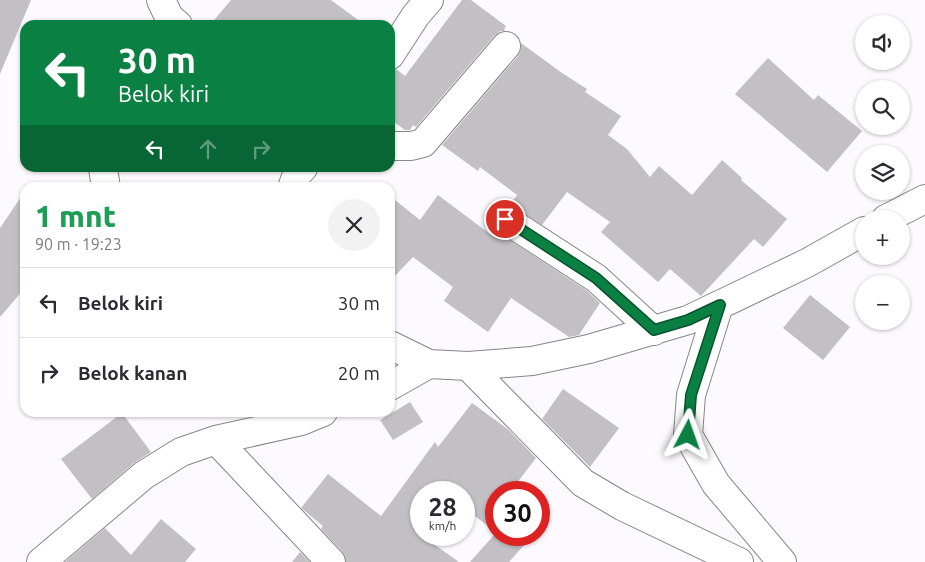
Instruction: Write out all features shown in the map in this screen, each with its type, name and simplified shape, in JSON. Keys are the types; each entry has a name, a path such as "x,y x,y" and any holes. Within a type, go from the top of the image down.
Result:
{"street":[{"path":"162,0 169,17 172,20"},
{"path":"395,45 416,5"},
{"path":"395,146 411,146 423,143 506,46"},
{"path":"904,210 925,199"},
{"path":"505,219 596,278 654,330"},
{"path":"395,347 429,364 468,366 532,361 589,349 688,320 807,263 855,236"},
{"path":"720,305 691,395 688,435 716,484 782,562"},
{"path":"395,383 429,364"},
{"path":"468,366 583,484 622,506 740,562"},
{"path":"40,562 144,475 181,452 216,440 302,421 311,417"},
{"path":"216,440 331,562"}],"building":[{"path":"0,0 31,0 23,20 20,20 20,26 0,74"},
{"path":"231,0 331,0 358,20 214,20"},
{"path":"462,0 471,0 506,26 505,31 500,31 494,36 416,127 413,125 410,130 405,130 395,123 395,69 405,76"},
{"path":"521,43 587,89 585,92 621,116 608,135 627,149 650,177 659,166 692,195 722,160 742,178 741,180 787,219 763,247 754,239 701,296 670,269 658,282 601,232 610,222 567,192 542,225 510,205 517,195 480,167 478,171 442,145 518,56"},
{"path":"768,58 814,100 818,95 855,125 855,135 859,135 827,172 735,94"},
{"path":"438,195 490,234 493,229 586,290 600,303 579,335 569,337 511,298 488,332 444,301 453,287 413,257 395,276 395,200 420,220"},
{"path":"20,198 20,294 0,317 0,228"},
{"path":"810,295 850,327 823,360 783,328"},
{"path":"563,389 619,428 590,467 542,419"},
{"path":"410,402 423,422 393,440 380,420 385,417 395,417 395,411"},
{"path":"472,403 509,430 536,458 518,481 485,481 485,524 475,516 475,481 410,481 410,546 436,546 459,562 346,562 342,551 321,529 323,526 301,508 328,474 381,516 435,442 438,447"},
{"path":"117,417 125,417 151,452 134,463 92,499 61,459"},
{"path":"161,519 196,549 185,562 65,562 105,528 131,555"},
{"path":"485,545 523,546 509,562 470,562"},
{"path":"300,552 310,562 292,562"}],"route":[{"path":"505,219 596,278 654,330 688,320 720,305 691,395 688,435"}]}
